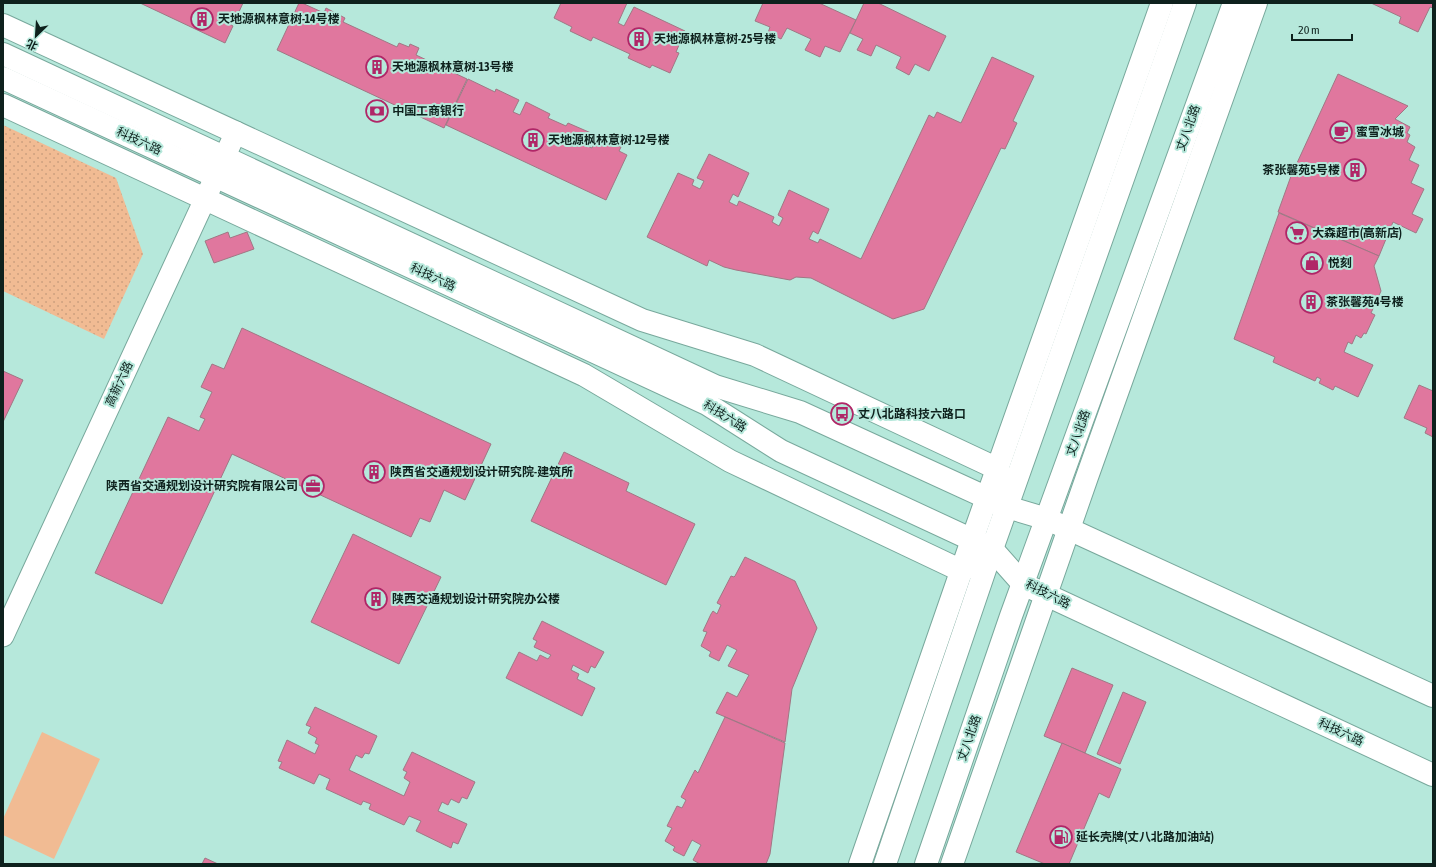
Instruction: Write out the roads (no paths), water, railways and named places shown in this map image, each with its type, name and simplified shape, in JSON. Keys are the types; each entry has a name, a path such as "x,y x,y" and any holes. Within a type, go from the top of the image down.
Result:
{"main road":[{"path":"860,864 972,540 1162,3"},
{"path":"885,864 992,549 1185,3"},
{"name":"丈八北路","path":"926,864 1011,616 1024,584 1234,3"},
{"path":"952,864 1068,529 1256,3"},
{"path":"3,25 642,320 755,355 998,469"},
{"name":"科技六路","path":"3,54 220,167 707,404 781,451 992,549 1024,584 1433,775"},
{"name":"科技六路","path":"3,78 220,167 715,386 800,412 1007,507 1047,519 1433,696"},
{"path":"3,105 584,375 730,461 962,571"},
{"path":"998,469 1007,507"},
{"path":"962,571 992,549"}],"street":[{"name":"高新六路","path":"3,636 236,132"}],"place":[{"name":"天地源枫林意树-14号楼","path":"202,19"},
{"name":"天地源枫林意树-25号楼","path":"639,39"},
{"name":"天地源枫林意树-13号楼","path":"377,67"},
{"name":"中国工商银行","path":"377,111"},
{"name":"蜜雪冰城","path":"1341,132"},
{"name":"天地源枫林意树-12号楼","path":"533,140"},
{"name":"茶张馨苑5号楼","path":"1355,170"},
{"name":"大森超市(高新店)","path":"1297,233"},
{"name":"悦刻","path":"1312,263"},
{"name":"茶张馨苑4号楼","path":"1311,302"},
{"name":"丈八北路科技六路口","path":"842,414"},
{"name":"陕西省交通规划设计研究院-建筑所","path":"374,472"},
{"name":"陕西省交通规划设计研究院有限公司","path":"313,486"},
{"name":"陕西交通规划设计研究院办公楼","path":"376,599"},
{"name":"延长壳牌(丈八北路加油站)","path":"1061,837"}]}
